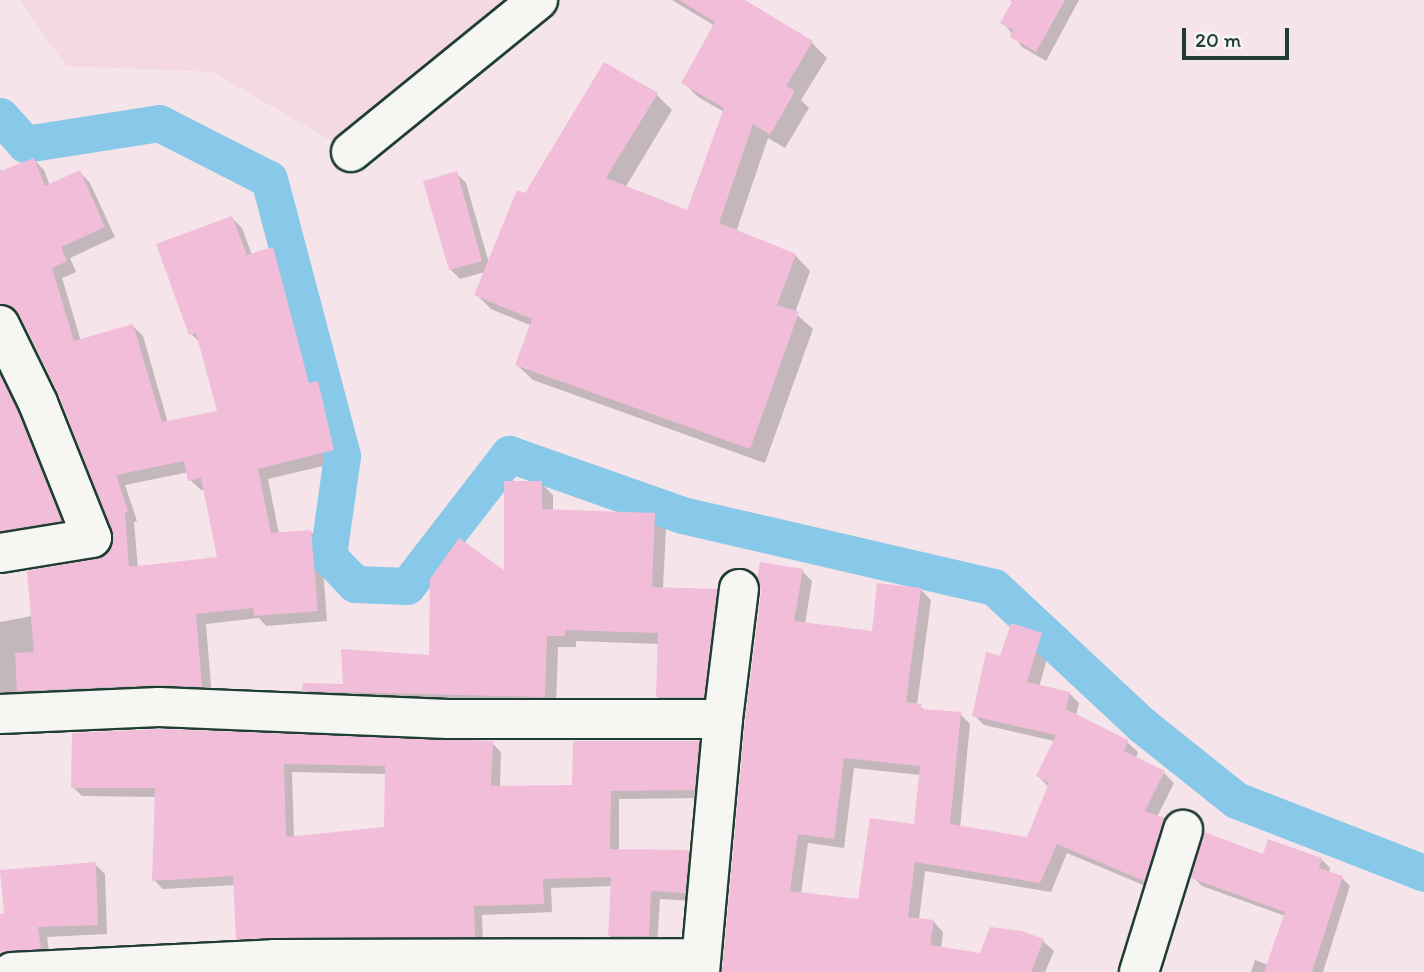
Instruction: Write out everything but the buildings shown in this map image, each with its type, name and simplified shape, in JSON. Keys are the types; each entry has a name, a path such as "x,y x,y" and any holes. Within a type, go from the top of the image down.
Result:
{"street":[{"path":"351,152 538,0"},
{"path":"0,325 38,403 92,538 0,554"},
{"path":"12,972 274,959 700,965 723,719 739,589"},
{"path":"0,714 159,706 448,719 723,719"},
{"path":"1139,972 1183,830"}],"shaded area":[{"path":"20,0 538,0 351,152 212,72 66,66"}],"waterway":[{"path":"0,116 25,144 159,123 269,179 342,456 328,556 355,584 407,586 509,454 682,515 994,587 1142,725 1236,800 1424,873"}]}
